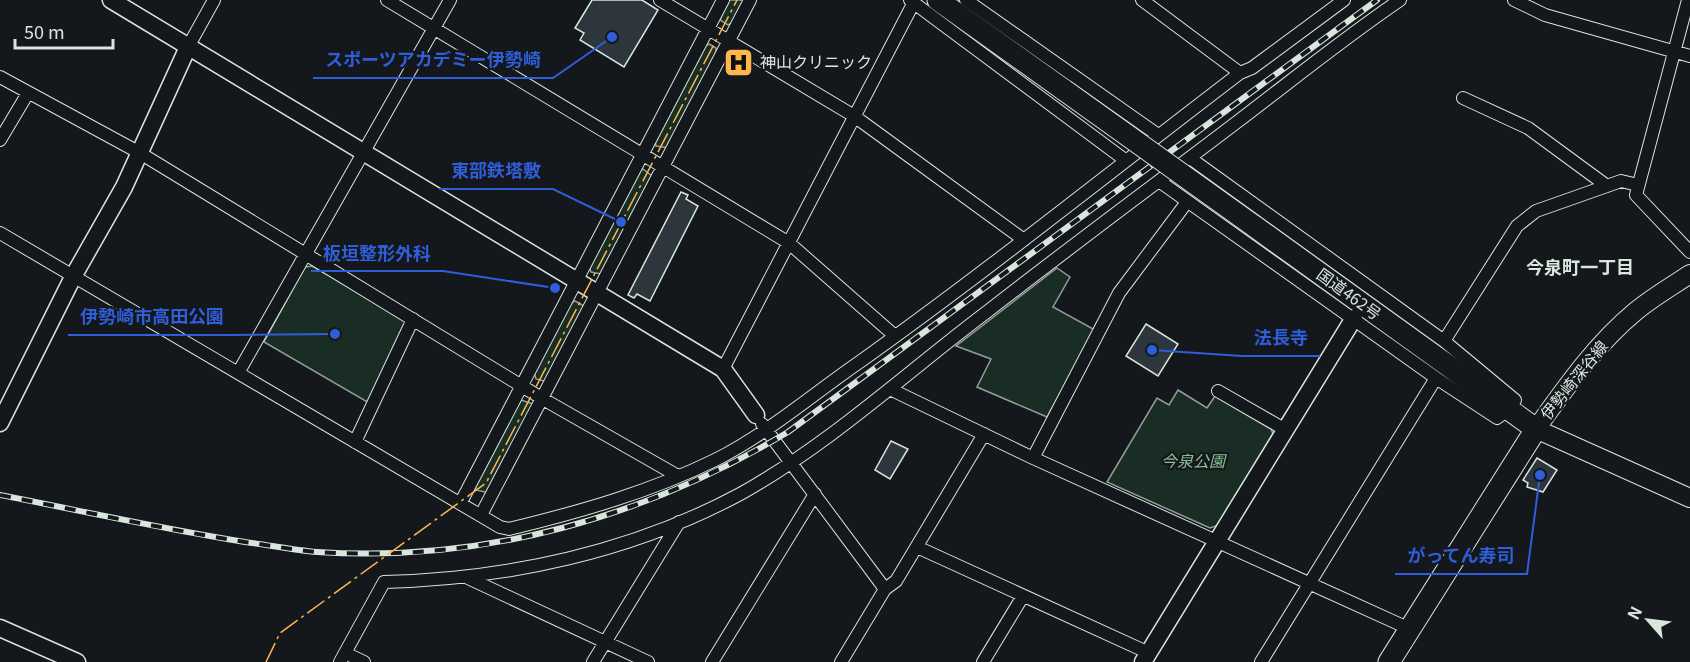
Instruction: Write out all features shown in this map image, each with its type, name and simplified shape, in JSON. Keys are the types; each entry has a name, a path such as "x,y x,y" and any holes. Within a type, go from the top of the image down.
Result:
{"highway":[{"name":"国道462号","path":"938,0 1536,429"},
{"path":"1389,662 1536,429"}],"main road":[{"name":"伊勢崎深谷線","path":"1690,274 1637,310 1612,333 1572,380 1536,429 1690,498"}],"street":[{"path":"111,0 723,369 789,463 815,494 885,589"},
{"path":"0,423 74,275 124,187 188,47 214,0"},
{"path":"387,0 642,152 789,243 895,336"},
{"path":"237,373 450,0"},
{"path":"660,0 855,116 1024,240"},
{"path":"461,502 520,385 723,0"},
{"path":"481,515 750,0"},
{"path":"966,0 1158,135"},
{"path":"1142,0 1240,73"},
{"path":"364,662 343,658 384,582 468,578 553,562 625,542 679,522 743,492 789,463 890,389 984,313 1400,0"},
{"path":"1514,0 1545,15 1675,54 1690,56"},
{"path":"1688,0 1636,195 1690,252"},
{"path":"723,369 855,116 911,2 1125,160"},
{"path":"0,233 500,527 508,528 575,513 678,476 740,446 761,422 895,336 1024,240 1240,73 1252,68 1334,2"},
{"path":"0,77 140,153 543,399 678,476"},
{"path":"0,140 28,93"},
{"path":"1463,98 1528,128 1607,186"},
{"path":"1159,181 1436,378 1497,418 1509,409 1515,400 1444,341 1190,158"},
{"path":"1444,341 1517,226 1536,211 1607,186 1621,182 1638,185"},
{"path":"1033,458 1119,293 1187,202"},
{"path":"917,547 1146,657 1354,318"},
{"path":"355,442 413,319"},
{"path":"1261,662 1436,378"},
{"path":"890,389 1033,458 1410,629"},
{"path":"1218,391 1284,429"},
{"path":"841,662 885,589 896,581 984,434"},
{"path":"712,662 815,494"},
{"path":"593,662 679,522"},
{"path":"468,578 648,662"},
{"path":"982,662 1023,596"},
{"path":"0,628 77,662"}],"green space":[{"path":"727,0 746,0 735,21 728,25 720,20"},
{"path":"709,44 716,48 716,56 669,148 656,146 655,140 705,46"},
{"path":"643,169 652,176 601,274 591,272 589,266 638,171"},
{"path":"312,266 404,319 405,325 369,403 264,342 305,267"},
{"path":"1057,268 1070,277 1053,307 1095,330 1047,417 977,387 991,359 956,346"},
{"path":"575,301 584,306 549,379 544,381 536,379 534,372 569,304"},
{"name":"今泉公園","path":"1178,390 1207,408 1215,396 1271,429 1273,434 1219,525 1210,528 1107,482 1157,398 1169,405"},
{"path":"521,400 533,404 489,493 476,490 475,485"}],"building":[{"path":"592,0 642,0 658,10 624,67 580,40 584,33 575,28"},
{"path":"681,192 688,195 686,199 698,206 650,301 637,294 634,298 628,295"},
{"path":"681,192 688,195 686,199 698,206 650,301 637,294 634,298 628,295"},
{"path":"1146,324 1178,344 1158,376 1126,356"},
{"path":"891,441 908,449 890,479 875,470"},
{"path":"891,441 908,449 890,479 875,470"},
{"path":"1537,458 1557,470 1543,492 1527,487 1528,483 1523,480"}],"railway":[{"path":"0,495 245,542 317,552 380,553 441,550 502,541 562,528 620,510 678,488 734,462 788,432 1377,0"}],"power":[{"path":"266,662 280,633 486,483 737,0"}],"place":[{"name":"スポーツアカデミー伊勢崎","path":"612,37"},
{"name":"神山クリニック","path":"739,62"},
{"name":"東部鉄塔敷","path":"621,222"},
{"name":"板垣整形外科","path":"555,288"},
{"name":"伊勢崎市高田公園","path":"335,334"},
{"name":"法長寺","path":"1152,350"},
{"name":"がってん寿司","path":"1540,475"}],"district":[{"name":"今泉町一丁目","path":"1580,268"}]}
